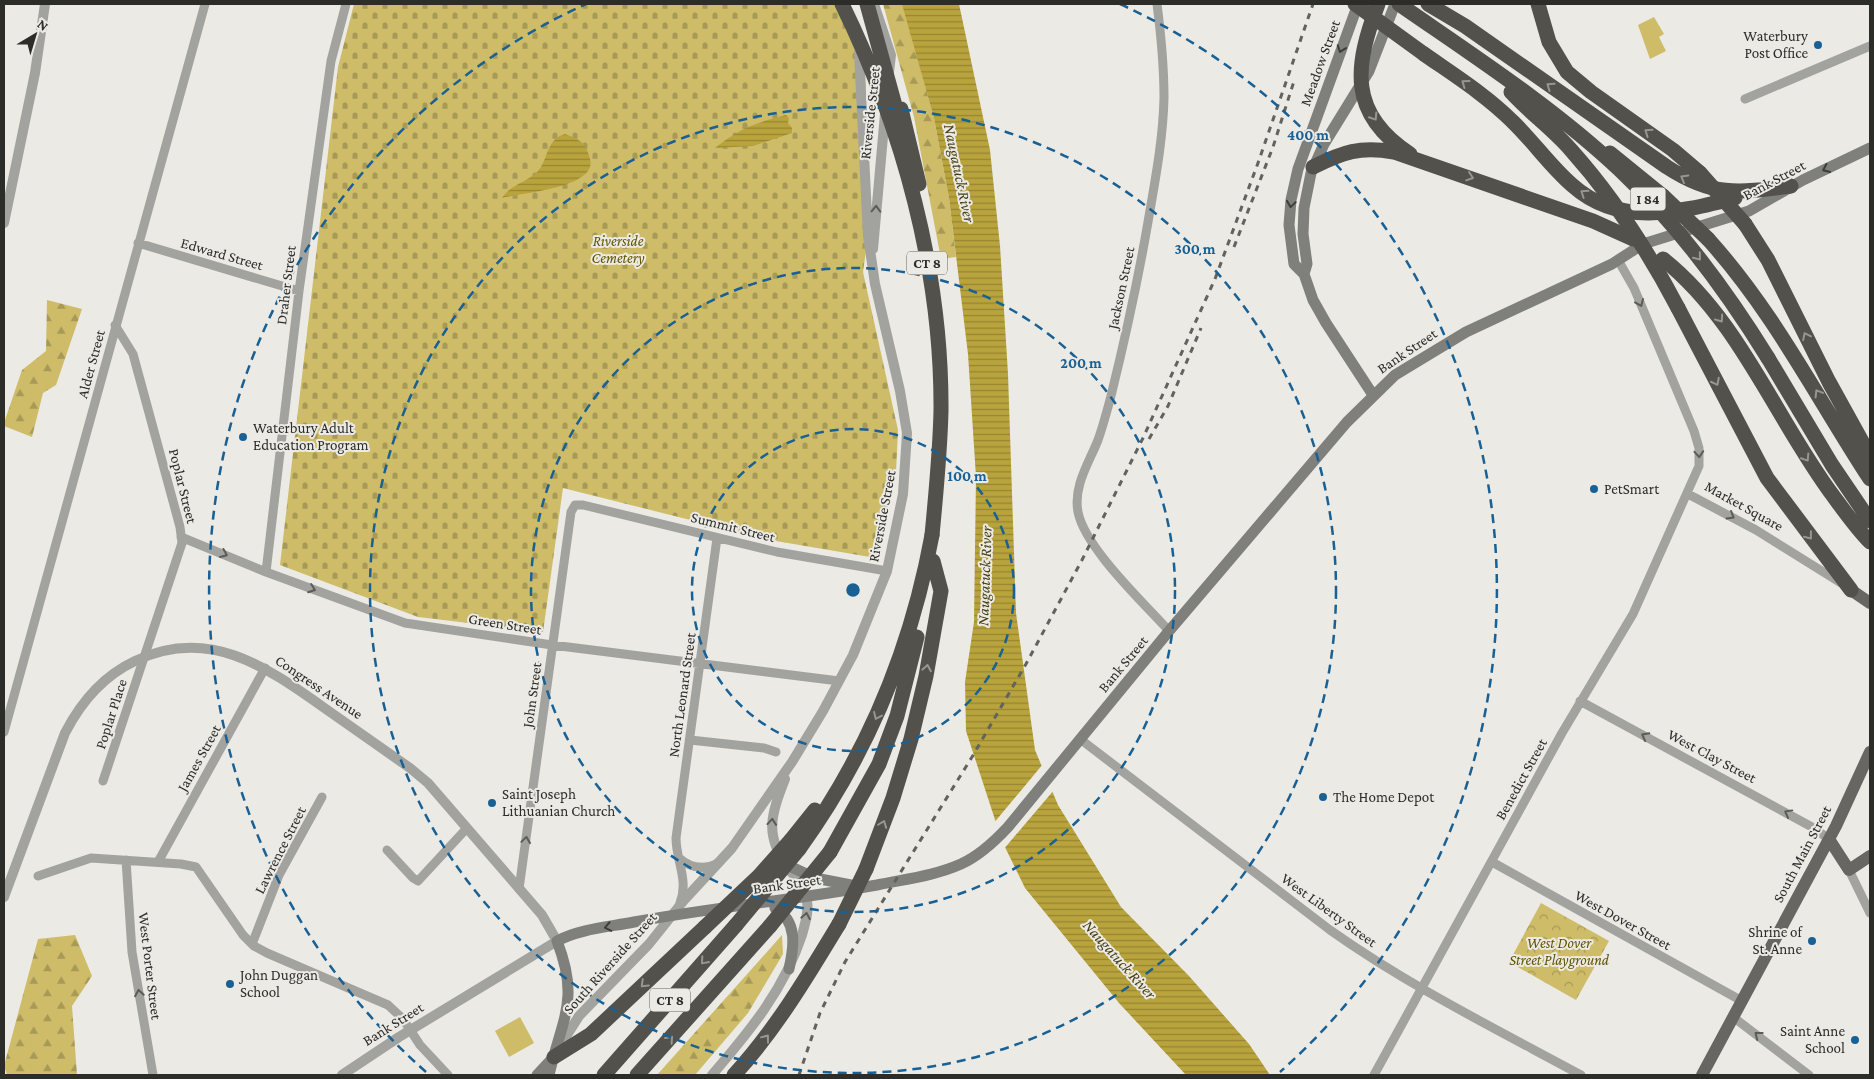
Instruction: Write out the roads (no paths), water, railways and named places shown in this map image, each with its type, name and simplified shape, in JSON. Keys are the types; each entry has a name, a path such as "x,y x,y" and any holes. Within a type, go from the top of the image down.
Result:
{"highway":[{"name":"CT 8","path":"604,1075 736,924 795,844 858,753 884,703 904,649 924,577 932,536 941,410 936,326 922,237 912,193 875,78 842,4"},
{"name":"CT 8","path":"637,1075 770,926 830,852 879,764 897,716 933,560 943,470 944,402 926,243 897,112 849,4"},
{"path":"866,4 897,112"},
{"path":"873,4 892,73 920,190 934,283 936,326"},
{"path":"1357,4 1494,104 1527,135 1573,186 1605,206 1623,212 1664,214 1765,190 1791,186"},
{"path":"1378,4 1362,55 1361,86 1369,108 1384,131 1405,151 1424,161"},
{"name":"I 84","path":"1399,4 1596,143 1663,196 1708,239 1739,275 1778,328 1870,479"},
{"name":"I 84","path":"1399,4 1495,71 1584,139 1648,199 1713,276 1768,358 1832,465 1870,521"},
{"path":"1428,4 1442,11 1682,177 1714,190 1729,192 1765,190"},
{"path":"1538,4 1549,42 1567,72 1591,92 1673,150 1700,173 1746,224 1768,260 1829,382 1870,456"},
{"path":"1495,71 1517,97 1570,149 1605,191 1644,247 1767,478 1852,590"},
{"path":"1313,167 1342,153 1362,149 1388,151 1424,161 1593,221 1633,239 1663,259 1696,288 1716,314 1812,467 1870,542"},
{"path":"734,1075 758,1048 793,1002 839,924 866,869 893,798 911,739 926,676 940,590 933,560"},
{"path":"554,1057 591,1034 795,844"}],"main road":[{"name":"Meadow Street","path":"1357,4 1294,185 1289,212 1290,241 1294,264 1304,274 1323,318 1373,395"},
{"name":"Meadow Street","path":"1304,274 1307,264 1303,234 1304,208 1313,167 1329,136 1361,86 1376,57 1395,4"},
{"name":"Bank Street","path":"557,941 577,933 676,910 806,896 929,875 952,868 973,858 996,839 1169,631 1347,422 1395,375 1449,341 1618,260 1654,240 1750,211 1791,186 1870,148"},
{"name":"Market Square","path":"1852,590 1870,603"},
{"name":"South Main Street","path":"1702,1075 1829,839 1870,752"},
{"path":"1829,839 1849,870 1870,856"},
{"path":"785,864 815,878 865,887"},
{"path":"761,902 782,912 788,920 793,943 788,969"},
{"name":"Congress Avenue","path":"549,1075 567,1008 569,991 567,969 557,941"},
{"path":"537,1075 554,1057"}],"street":[{"path":"4,223 35,73 45,4"},
{"name":"Alder Street","path":"4,732 205,4"},
{"name":"Draher Street","path":"266,572 299,291 331,61 346,4"},
{"name":"Riverside Street","path":"676,910 742,835 792,762 839,681 864,630 887,572 903,494 907,433 866,219 861,70 849,4"},
{"name":"Riverside Street","path":"872,257 875,237 878,174 891,55 873,4"},
{"name":"Jackson Street","path":"1157,4 1164,85 1162,127 1156,180 1138,276 1111,398 1098,440 1080,482 1077,501 1079,518 1094,543 1116,572 1169,631"},
{"path":"1745,99 1870,46"},
{"name":"Edward Street","path":"138,244 299,291"},
{"name":"Market Square","path":"1618,260 1634,288 1697,440 1700,466 1688,494 1777,543 1852,590"},
{"name":"Poplar Street","path":"116,325 133,354 182,536 180,550 145,656"},
{"name":"Benedict Street","path":"1374,1075 1580,701 1633,614 1688,494"},
{"name":"Summit Street","path":"575,506 583,504 777,552 887,572"},
{"name":"John Street","path":"519,889 570,512 575,506"},
{"name":"Green Street","path":"182,536 266,572 405,623 552,645 839,681"},
{"name":"North Leonard Street","path":"676,910 684,886 676,838 717,538"},
{"name":"Congress Avenue","path":"4,897 6,883 54,760 74,716 91,693 126,665 145,656 175,649 205,649 234,654 265,668 410,768 433,789 548,923 557,941"},
{"name":"Poplar Place","path":"103,781 145,656"},
{"name":"James Street","path":"158,862 265,668"},
{"name":"West Clay Street","path":"1580,701 1797,818 1829,839"},
{"name":"West Liberty Street","path":"1080,739 1330,930 1422,989 1581,1075"},
{"path":"690,740 764,748 776,752"},
{"name":"Riverside Street","path":"792,762 771,820 775,845 806,896"},
{"name":"Lawrence Street","path":"252,944 279,875 322,797"},
{"path":"387,850 418,881 467,828"},
{"path":"678,856 684,862 702,868 721,861"},
{"path":"38,876 83,859 158,862 198,868 239,930 252,944 267,953 382,1002 398,1014 423,1048 448,1075"},
{"name":"West Porter Street","path":"126,860 132,952 153,1075"},
{"name":"West Dover Street","path":"1492,862 1742,1001"},
{"path":"1849,870 1870,913"},
{"path":"712,1075 761,1016 788,969 807,916 806,896"},
{"name":"South Riverside Street","path":"554,1057 579,1016 676,910"},
{"name":"Bank Street","path":"342,1075 410,1030 557,941"},
{"path":"1734,1018 1809,1075"}],"water":[{"name":"Naugatuck River","path":"902,4 959,4 990,150 1000,246 1008,374 1016,613 1035,750 1058,805 1121,907 1189,976 1249,1044 1270,1075 1186,1075 1119,1003 1025,888 1002,841 966,731 965,682 974,622 976,477 968,354 949,198 934,118"},
{"path":"786,115 789,118 788,123 792,128 792,133 753,146 715,148 748,127"},
{"path":"565,134 582,142 587,149 590,159 589,169 582,177 556,188 502,198 509,190 537,172 544,162 551,145"}],"railway":[{"path":"799,1075 820,1013 845,962 972,757 1026,664 1082,560 1143,438 1215,279 1258,163 1313,4"},
{"path":"1234,247 1273,147 1295,78"},
{"path":"1149,439 1168,406 1201,328"}],"place":[{"name":"Waterbury Post Office","path":"1818,45"},
{"name":"Waterbury Adult Education Program","path":"243,437"},
{"name":"PetSmart","path":"1594,489"},
{"name":"The Home Depot","path":"1323,797"},
{"name":"Saint Joseph Lithuanian Church","path":"492,803"},
{"name":"Shrine of St. Anne","path":"1812,941"},
{"name":"John Duggan School","path":"230,984"},
{"name":"Saint Anne School","path":"1855,1040"}],"park label":[{"name":"Riverside Cemetery","path":"618,250"},
{"name":"West Dover Street Playground","path":"1559,952"}]}
